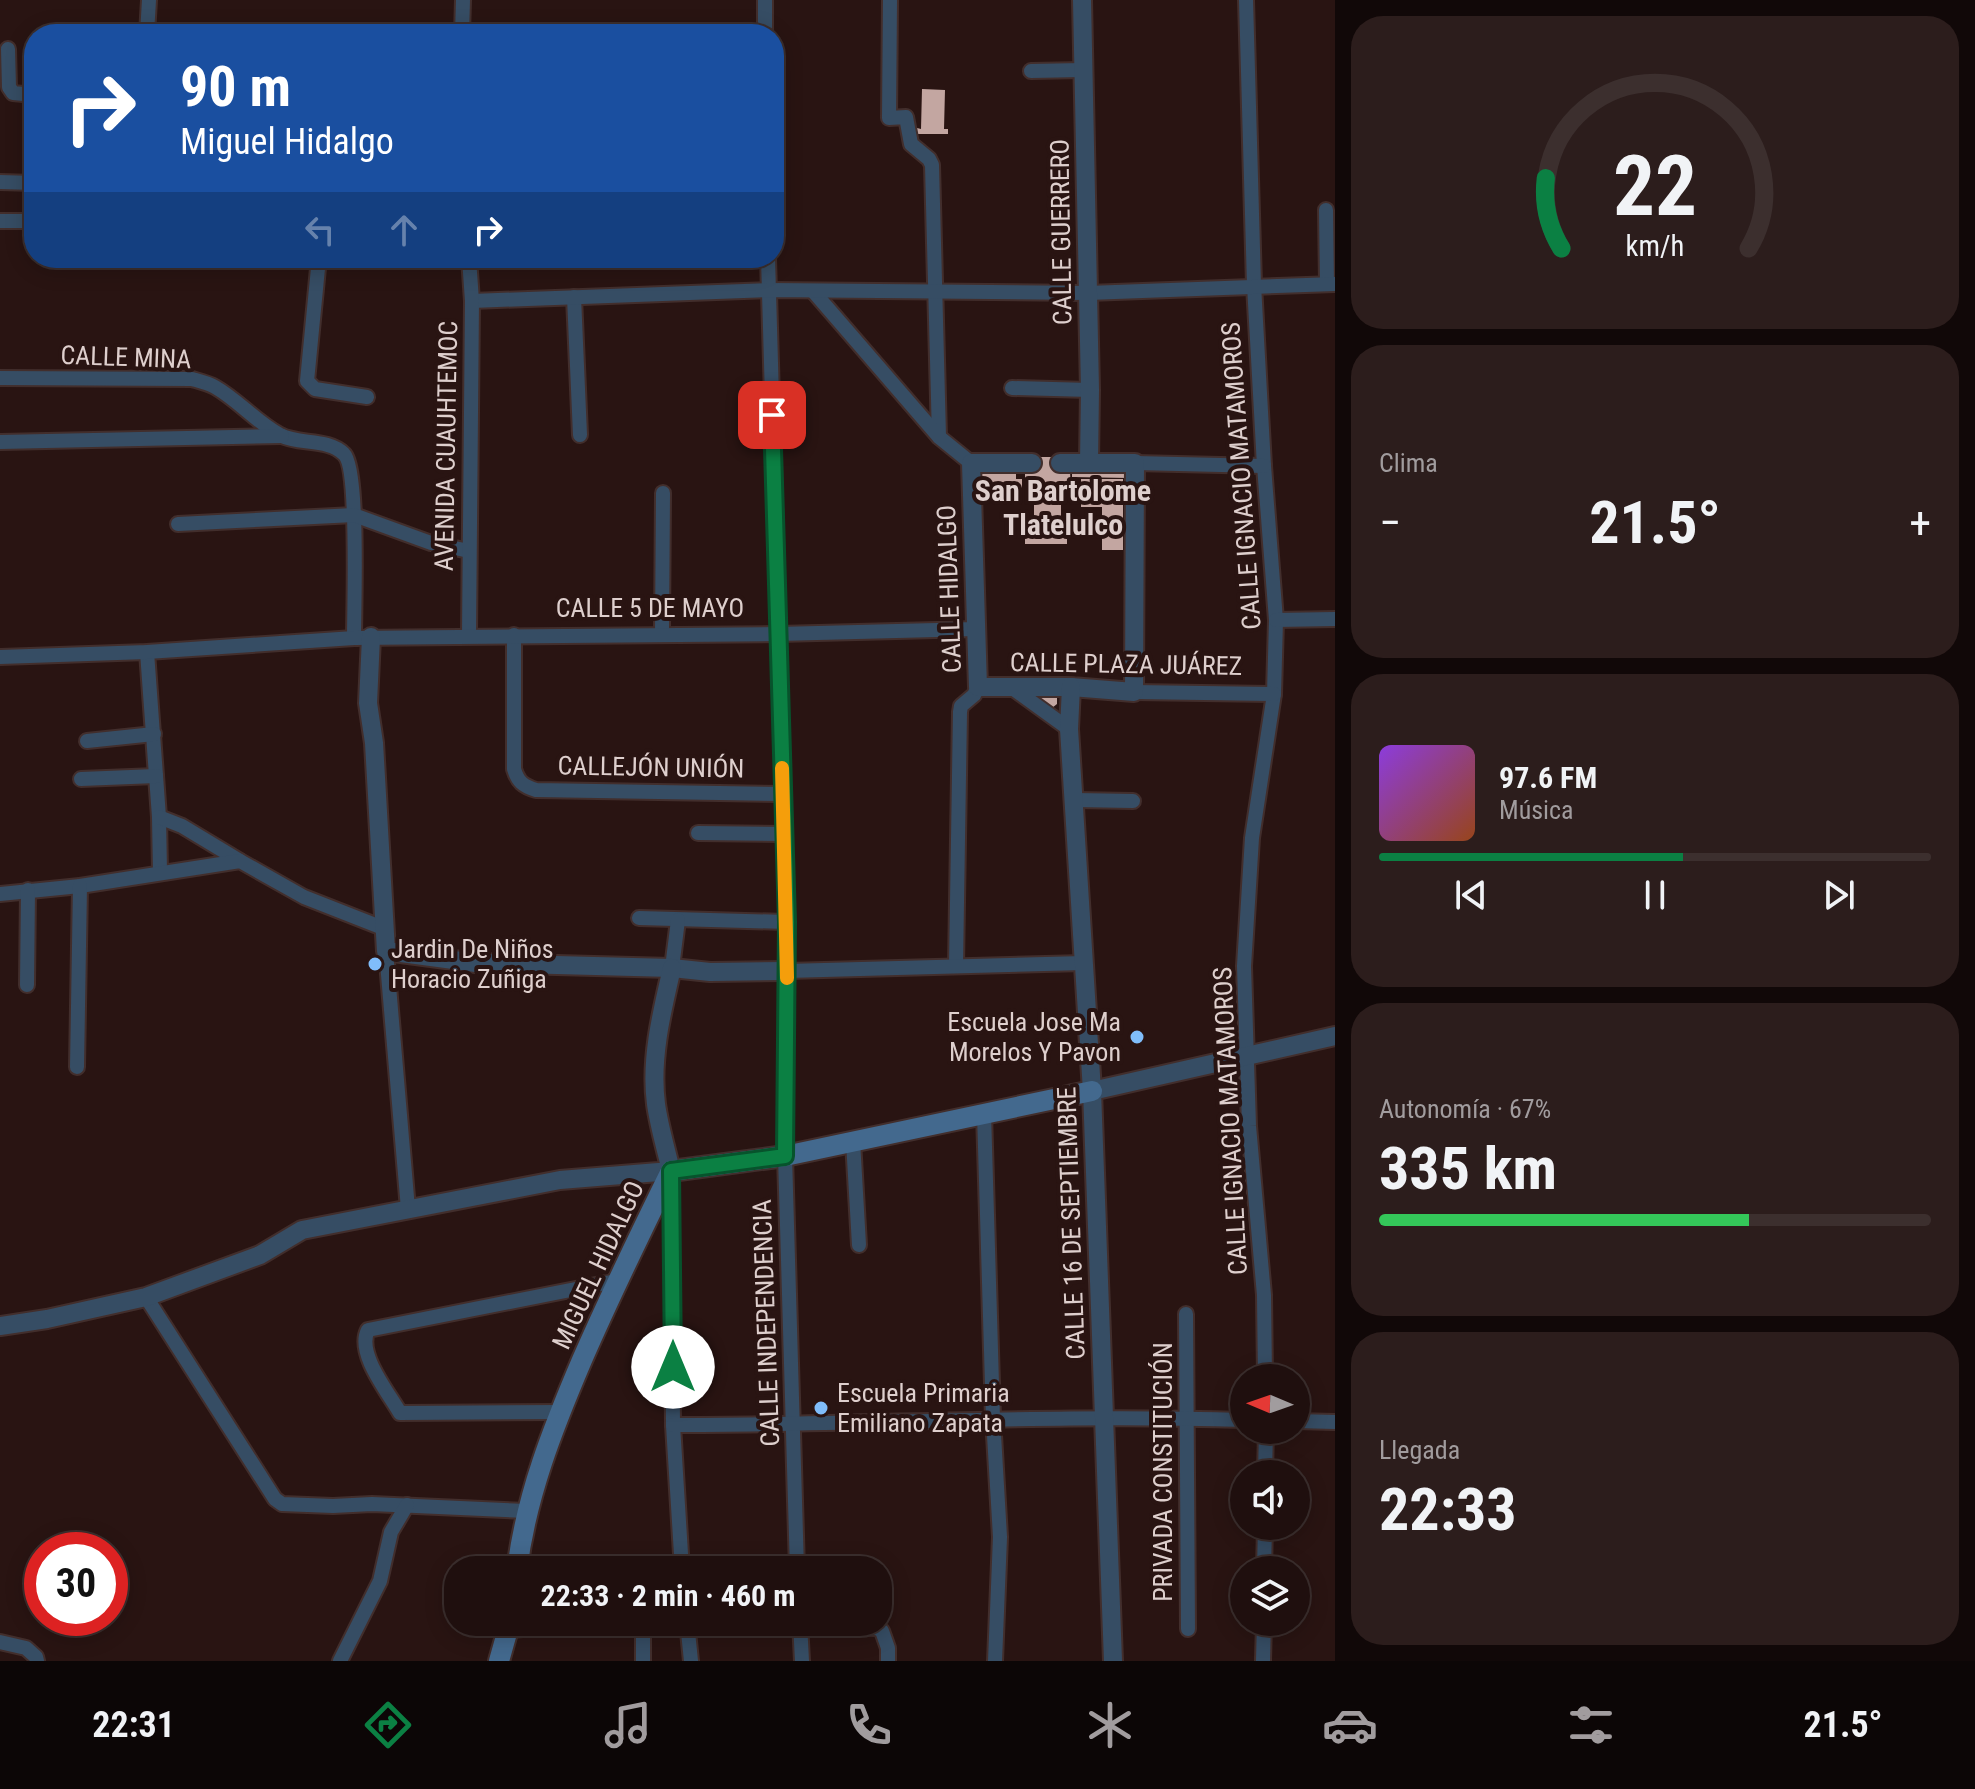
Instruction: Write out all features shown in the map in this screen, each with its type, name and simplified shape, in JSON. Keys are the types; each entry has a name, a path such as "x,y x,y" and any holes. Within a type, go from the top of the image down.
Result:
{"main road":[{"name":"MIGUEL HIDALGO","path":"519,1556 527,1511 560,1412 616,1281 671,1171 785,1156 1092,1091"},
{"path":"499,1661 507,1636"}],"street":[{"path":"148,24 149,0"},
{"path":"462,24 463,0"},
{"path":"765,0 765,24"},
{"path":"890,0 889,118 906,117 911,144 932,165 939,437"},
{"name":"CALLE GUERRERO","path":"1082,0 1089,463"},
{"name":"CALLE IGNACIO MATAMOROS","path":"1246,0 1254,285 1276,620 1274,694 1248,880 1244,966 1245,1055 1264,1295 1265,1364"},
{"path":"8,49 9,87 13,93 24,94"},
{"path":"1031,71 1083,70"},
{"path":"0,182 24,183"},
{"path":"472,301 768,290 1088,293 1331,284 1326,210"},
{"path":"0,221 24,221"},
{"path":"318,268 307,381 315,389 367,397"},
{"name":"AVENIDA CUAUHTEMOC","path":"469,635 470,268"},
{"name":"CALLE INDEPENDENCIA","path":"768,268 787,922 785,1156 797,1556"},
{"path":"813,291 939,437 971,463 1032,463"},
{"path":"574,297 580,435"},
{"name":"CALLE MINA","path":"0,378 192,379 215,387 282,436"},
{"path":"1012,388 1090,390"},
{"name":"CALLE MINA","path":"0,442 282,436 335,447 349,460 354,515"},
{"name":"CALLE HIDALGO","path":"956,966 961,706 978,687 971,463"},
{"path":"1060,463 1264,466"},
{"path":"1134,692 1135,463"},
{"path":"662,633 660,561 663,493"},
{"path":"178,524 354,515 442,547 469,551"},
{"path":"354,515 362,638 374,743 383,928 408,1209"},
{"path":"1276,620 1335,619"},
{"name":"CALLE 5 DE MAYO","path":"0,657 147,652 362,638 976,629"},
{"name":"CALLEJÓN UNIÓN","path":"514,635 514,769 521,783 536,790 783,794"},
{"path":"147,652 160,872"},
{"name":"CALLE PLAZA JUÁREZ","path":"978,687 1274,694"},
{"path":"1011,687 1069,729"},
{"name":"CALLE 16 DE SEPTIEMBRE","path":"1071,687 1069,729 1092,1091 1113,1661"},
{"path":"87,741 154,734"},
{"path":"81,779 156,776"},
{"path":"1075,800 1133,801"},
{"path":"159,817 182,826 304,897 383,928"},
{"path":"698,833 784,834"},
{"path":"0,894 80,886 240,861"},
{"path":"77,1067 80,886"},
{"path":"27,985 28,890"},
{"path":"639,918 787,922"},
{"path":"678,920 672,968 660,1022 656,1103 671,1171 673,1425 681,1556"},
{"path":"386,951 476,963 672,968 710,972 1084,963"},
{"name":"MIGUEL HIDALGO","path":"1092,1091 1335,1036"},
{"path":"984,1113 993,1418 1000,1537 995,1661"},
{"path":"853,1141 859,1245"},
{"path":"0,1326 146,1297 260,1255 302,1230 560,1180 671,1171"},
{"path":"560,1412 400,1413 367,1355 365,1337 368,1330 616,1281"},
{"path":"146,1297 275,1499 293,1505 407,1505 527,1511"},
{"name":"PRIVADA CONSTITUCIÓN","path":"1186,1314 1188,1629"},
{"path":"673,1425 793,1425 993,1418 1230,1420"},
{"path":"1310,1421 1335,1422"},
{"path":"340,1661 380,1581 391,1532 407,1505"},
{"path":"643,1636 643,1661"},
{"path":"688,1636 691,1661"},
{"path":"801,1636 802,1661"},
{"path":"883,1636 888,1661"},
{"path":"1263,1661 1264,1636"},
{"path":"0,1642 26,1648 37,1661"}],"building":[{"path":"922,89 945,90 944,129 948,129 948,134 917,134 917,128 921,129"},
{"path":"1033,457 1060,457 1070,470 1071,494 1061,494 1061,536 1067,536 1067,544 1025,544 1025,537 1034,538 1034,491 1025,491 1025,470"},
{"path":"975,465 1016,466 1016,479 1022,479 1022,489 987,488 987,499 974,499"},
{"path":"1072,468 1128,470 1128,478 1072,477"},
{"path":"1081,479 1123,479 1123,550 1102,550 1102,507 1081,507"},
{"path":"1039,695 1057,695 1057,704 1052,708 1039,701"}],"slow traffic":[{"path":"782,768 787,978"}],"place":[{"name":"Jardin De Niños Horacio Zuñiga","path":"375,964"},
{"name":"Escuela Jose Ma Morelos Y Pavon","path":"1137,1037"},
{"name":"Escuela Primaria Emiliano Zapata","path":"821,1408"}],"district":[{"name":"San Bartolome Tlatelulco","path":"1063,507"}],"route":[{"path":"673,1367 671,1171 785,1156 787,922 772,415"}]}
